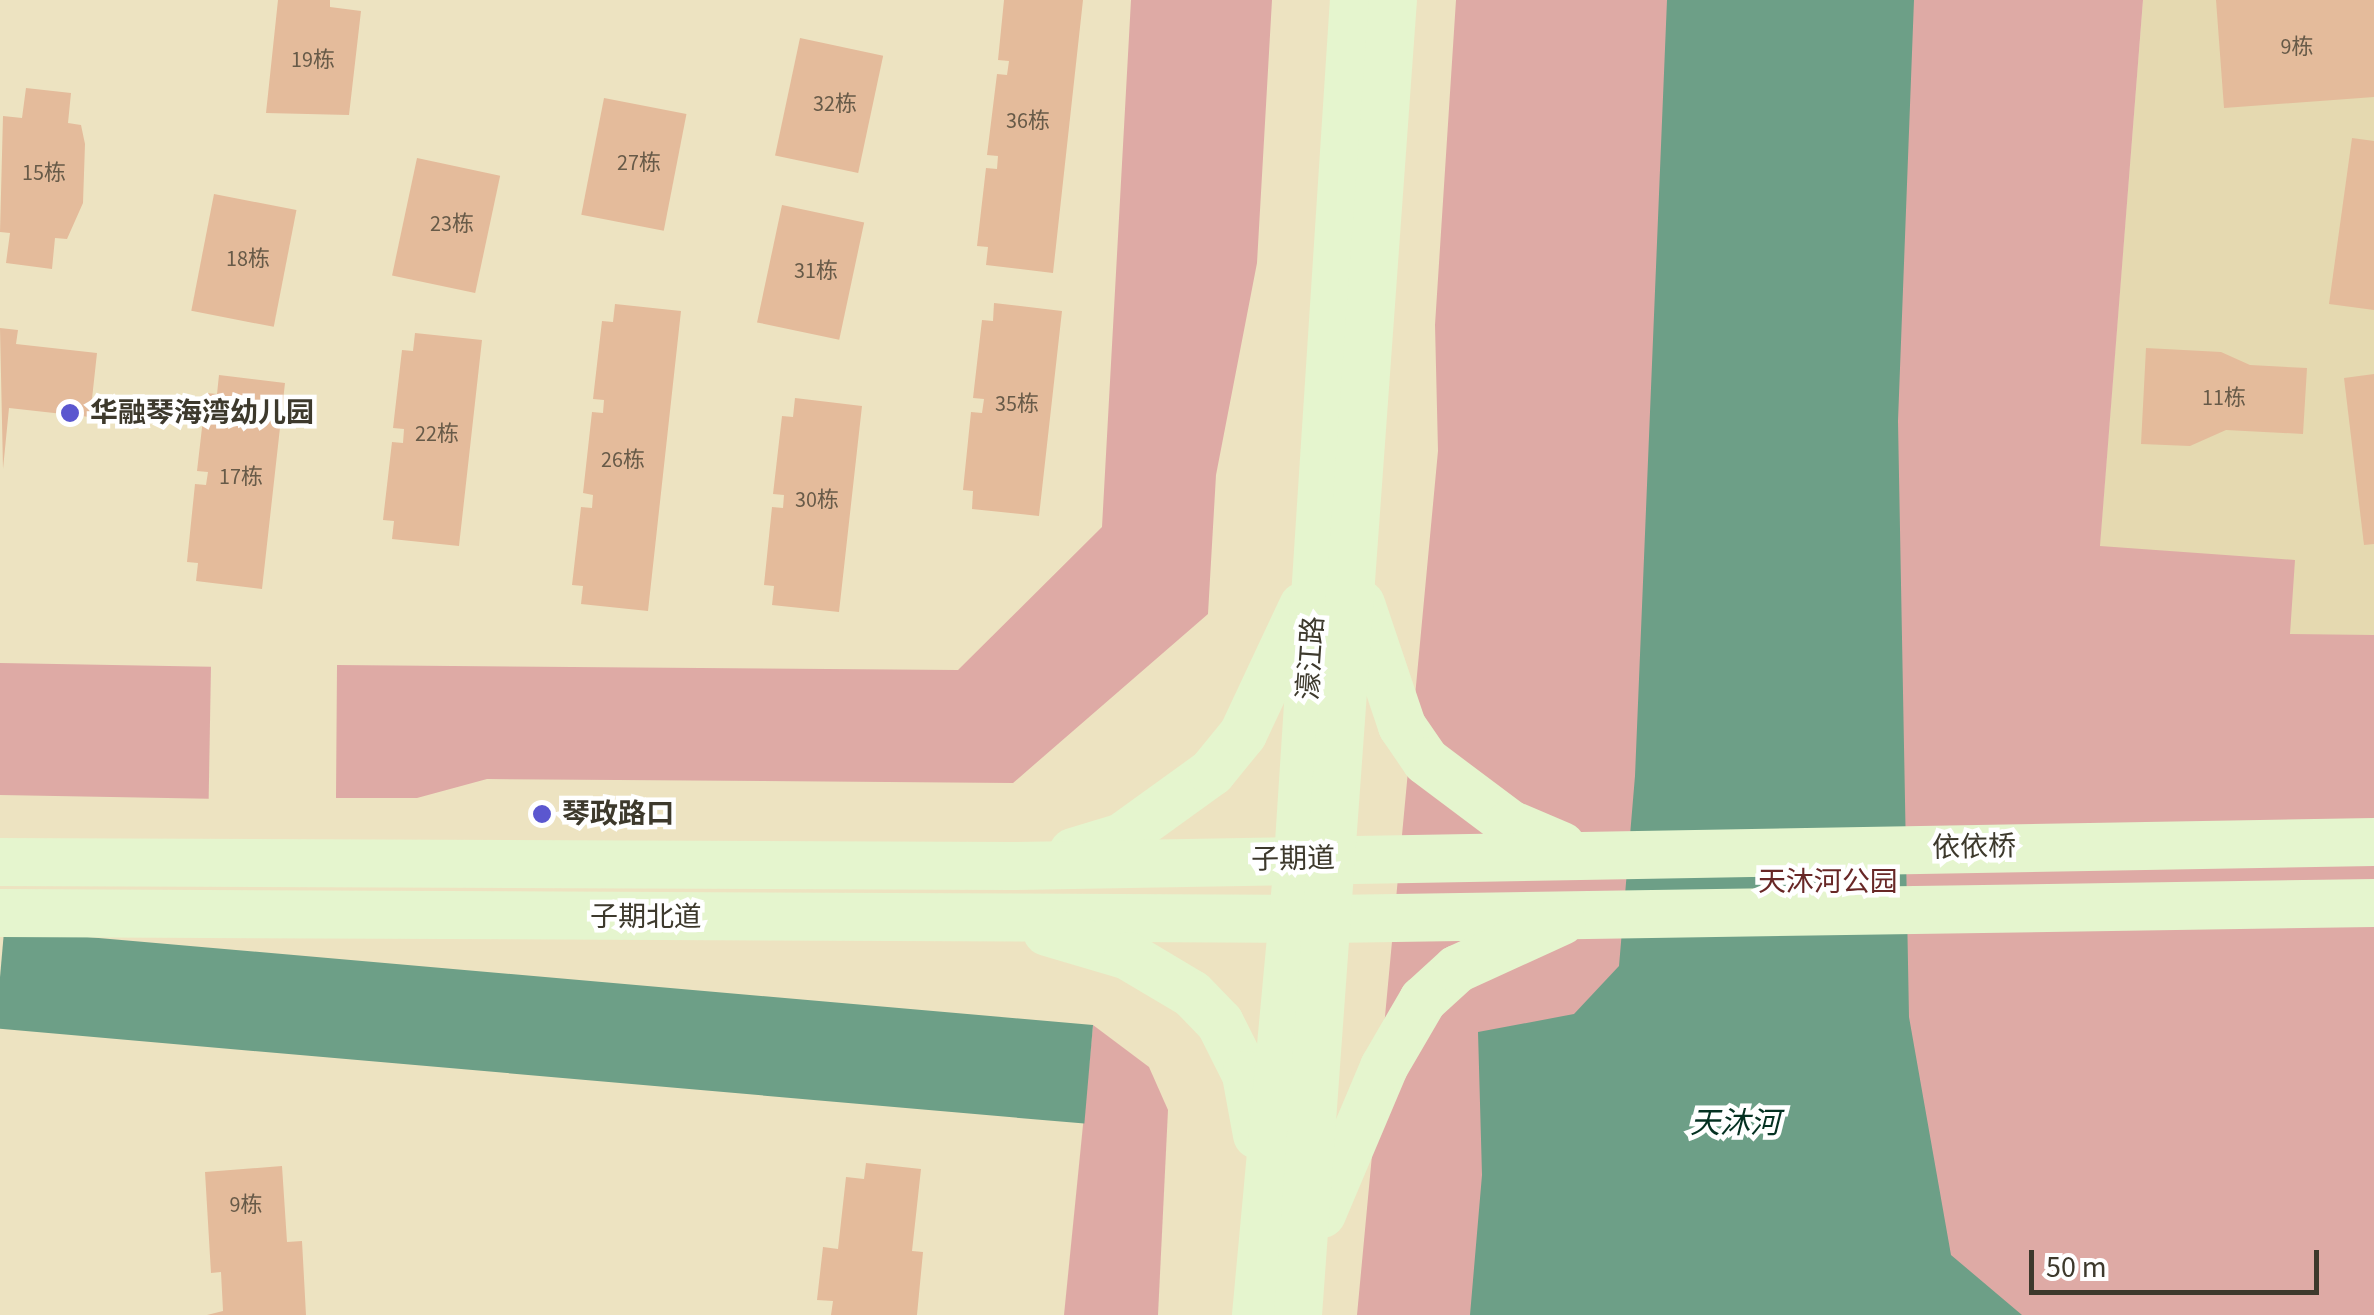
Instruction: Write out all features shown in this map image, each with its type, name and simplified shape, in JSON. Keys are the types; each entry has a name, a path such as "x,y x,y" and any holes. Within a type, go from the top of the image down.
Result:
{"street":[{"name":"濠江路","path":"1298,1315 1284,1252 1334,576 1354,0"},
{"name":"濠江路","path":"1334,576 1393,0"},
{"path":"1334,576 1402,726 1426,761 1510,824 1574,852"},
{"path":"1012,866 1122,837 1212,772 1243,734 1334,576"},
{"name":"依依桥","path":"1574,852 2374,842"},
{"name":"子期道","path":"1012,866 1574,852"},
{"name":"子期北道","path":"0,862 1012,866"},
{"path":"1311,918 2374,902"},
{"name":"子期北道","path":"0,913 1311,918"},
{"path":"1284,1252 1423,1000 1458,970 1578,914"},
{"path":"1000,918 1128,956 1192,994 1220,1023 1246,1075 1284,1252"},
{"name":"濠江路","path":"1256,1315 1284,1252"}],"shaded area":[{"path":"2143,0 2374,0 2374,787 2080,793"}],"green space":[{"path":"1131,0 1272,0 1257,263 1216,475 1208,614 1013,783 487,779 417,798 336,798 337,665 958,670 1102,527"},
{"name":"天沐河公园","path":"1456,0 2143,0 2100,546 2295,560 2290,634 2374,635 2374,1315 1357,1315 1438,451 1435,325"},
{"path":"0,663 211,667 209,799 0,795"},
{"path":"1093,1025 1149,1067 1168,1110 1158,1315 1064,1315"}],"water":[{"name":"天沐河","path":"1667,0 1914,0 1898,421 1909,1017 1951,1255 2022,1315 1470,1315 1482,1175 1478,1032 1574,1014 1619,966 1635,776"},
{"path":"4,930 1093,1025 1084,1124 0,1029"}],"building":[{"path":"278,0 330,0 330,7 361,11 349,115 266,113"},
{"path":"1004,0 1083,0 1053,273 986,265 988,247 977,246 986,168 997,169 998,156 987,155 997,74 1007,75 1009,61 998,60"},
{"path":"2216,0 2374,0 2374,97 2224,108"},
{"path":"800,38 883,56 858,173 775,155"},
{"path":"26,88 71,93 68,123 81,125 85,144 83,203 67,239 55,238 52,269 6,263 10,233 0,232 3,116 22,118"},
{"path":"604,98 686,114 664,231 581,215"},
{"path":"2352,138 2374,141 2374,310 2329,304"},
{"path":"417,158 500,176 475,293 392,275"},
{"path":"214,194 296,210 274,327 191,311"},
{"path":"782,205 864,222 839,340 757,322"},
{"path":"994,303 1062,311 1039,516 972,509 973,491 963,490 971,412 982,413 984,399 973,398 982,320 993,321"},
{"path":"615,304 681,311 648,611 581,604 583,586 572,585 581,507 592,508 593,495 583,493 592,412 603,413 604,400 593,399 602,321 613,322"},
{"name":"华融琴海湾幼儿园","path":"0,328 18,330 16,344 97,353 90,417 9,408 3,469"},
{"path":"415,333 482,340 459,546 392,539 394,521 383,520 392,442 403,443 404,429 393,428 402,350 413,351"},
{"path":"2146,348 2221,352 2250,365 2307,368 2303,434 2226,430 2190,446 2141,444"},
{"path":"2374,374 2374,544 2364,545 2344,378"},
{"path":"219,375 285,383 262,589 196,581 198,563 187,562 195,484 206,485 208,472 197,471 206,393 217,394"},
{"path":"795,398 862,406 839,612 772,605 774,586 764,585 772,507 783,508 784,495 773,494 782,416 793,417"},
{"path":"866,1163 921,1169 912,1251 923,1252 917,1315 831,1315 833,1301 817,1300 823,1247 838,1249 846,1177 864,1179"},
{"path":"282,1166 287,1242 302,1241 306,1315 207,1315 223,1311 221,1272 211,1273 205,1172"}],"place":[{"name":"华融琴海湾幼儿园","path":"70,413"},
{"name":"琴政路口","path":"542,814"}]}
